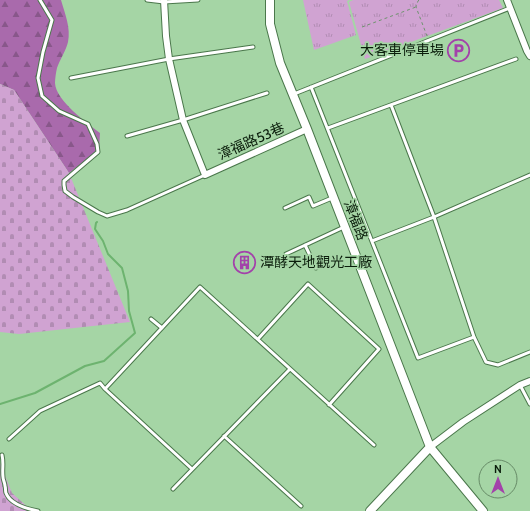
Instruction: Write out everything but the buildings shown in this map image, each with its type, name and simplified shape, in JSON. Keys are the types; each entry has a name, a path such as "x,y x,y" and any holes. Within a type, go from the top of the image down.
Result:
{"street":[{"name":"漳福路","path":"270,0 270,24 280,63 430,446 483,511"},
{"path":"507,0 530,56"},
{"path":"164,1 168,58 183,120 205,175"},
{"name":"漳福路53巷","path":"205,175 307,129"},
{"path":"370,511 430,446 463,422 520,385 530,381"}],"lane":[{"path":"40,0 52,20 43,52 38,78 42,96 59,111 88,124 97,144 98,152 64,181 65,191 107,216 127,210 205,175"},
{"path":"147,0 198,0"},
{"path":"293,94 510,8"},
{"path":"71,78 168,58 253,47"},
{"path":"328,128 516,59"},
{"path":"311,87 418,358 474,336"},
{"path":"126,136 183,120 267,93"},
{"path":"391,105 434,217 474,336 486,362 498,365 530,352"},
{"path":"372,241 434,217 530,175"},
{"path":"285,208 309,197 313,206 333,197"},
{"path":"286,254 345,227"},
{"path":"305,245 316,268"},
{"path":"258,339 308,284 379,349 329,405"},
{"path":"105,389 200,287 374,445"},
{"path":"151,319 162,328"},
{"path":"173,489 290,369"},
{"path":"9,439 40,411 100,383 192,469"},
{"path":"520,385 530,404"},
{"path":"224,436 301,506"},
{"path":"2,455 4,462 2,478 9,498 18,505 38,511"}],"path":[{"path":"419,0 416,7 429,41"},
{"path":"362,27 416,7"}],"green space":[{"path":"0,0 61,0 67,21 69,37 58,65 55,83 57,90 66,104 73,111 100,133 99,150 69,173 14,90 0,84"},
{"path":"303,0 349,0 347,1 356,35 314,50"},
{"path":"353,0 499,0 503,8 365,59 349,2"},
{"path":"0,84 14,90 69,173 130,322 19,334 0,332"},
{"path":"0,463 12,493 32,511 0,511"}],"waterway":[{"path":"0,404 35,393 85,366 104,361 135,333 129,311 128,291 122,268 108,254 103,241 95,229 97,222"}],"place":[{"name":"大客車停車場","path":"459,50"},
{"name":"潭酵天地觀光工廠","path":"245,262"}]}
